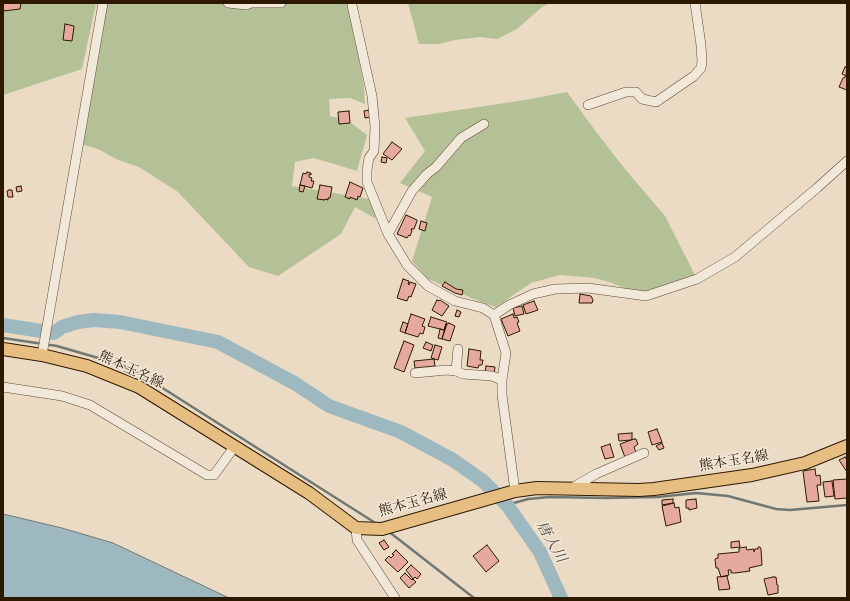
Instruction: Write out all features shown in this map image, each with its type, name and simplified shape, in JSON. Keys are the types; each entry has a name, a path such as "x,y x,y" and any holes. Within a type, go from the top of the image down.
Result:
{"main road":[{"name":"熊本玉名線","path":"3,349 43,348 139,387 309,493 356,528 382,529 512,492 537,488 639,490 752,475 805,463 846,448"}],"street":[{"path":"43,348 103,3"},
{"path":"228,3 246,5 251,3 281,3"},
{"path":"588,105 626,92 636,92 642,99 656,102 694,76 701,68 702,62 695,3"},
{"path":"352,5 372,96 375,122 374,151 369,158 367,182 388,234 407,265 428,286 455,301 483,308 494,315 506,353 502,380 502,395 512,492"},
{"path":"388,234 412,191 427,174 436,167 460,138 484,124"},
{"path":"494,315 533,294 555,289 588,288 646,296 697,279 735,257 847,161"},
{"path":"456,371 458,349"},
{"path":"415,373 447,370 456,371 463,374 492,376 502,380"},
{"path":"3,387 62,396 90,405 207,475 214,475 235,446"},
{"path":"572,488 596,474 644,453"},
{"path":"356,528 357,540 395,598"}],"green space":[{"path":"3,3 96,3 82,69 3,95"},
{"path":"360,3 349,6 364,87 365,104 350,98 329,99 330,116 347,120 367,135 357,171 314,158 295,162 292,186 370,199 376,219 355,207 341,234 278,276 249,267 178,192 139,167 116,159 100,150 79,143 103,4"},
{"path":"408,3 550,3 542,7 517,29 497,39 480,37 455,40 439,44 419,44"},
{"path":"567,92 625,169 665,216 697,279 646,296 595,278 560,275 531,283 496,307 428,279 412,261 432,197 400,183 425,151 405,118 525,100"}],"water":[{"path":"3,514 62,528 113,543 229,598 3,598"}],"building":[{"path":"3,3 21,3 20,9 3,11"},
{"path":"65,24 74,26 72,41 63,40"},
{"path":"845,67 847,68 846,76 842,74"},
{"path":"847,76 847,90 839,87 843,78"},
{"path":"369,110 370,117 365,118 364,111"},
{"path":"349,111 350,123 339,124 338,112"},
{"path":"392,142 402,149 392,160 383,154"},
{"path":"382,157 387,158 386,163 381,162"},
{"path":"307,172 311,173 311,175 309,174 309,177 312,178 311,181 314,181 312,188 300,185 303,173 306,174"},
{"path":"350,182 363,188 360,197 358,196 357,200 350,197 350,199 345,197"},
{"path":"300,185 305,186 303,192 299,191"},
{"path":"320,185 332,187 330,198 328,198 328,200 317,199"},
{"path":"21,186 22,191 17,192 16,187"},
{"path":"12,190 13,197 8,197 7,191"},
{"path":"406,215 417,220 414,229 411,229 412,231 410,236 409,235 407,238 397,234"},
{"path":"421,221 427,223 425,231 419,229"},
{"path":"403,279 409,281 409,285 410,282 416,284 411,297 409,296 407,301 397,298"},
{"path":"445,282 456,289 463,290 462,295 442,286"},
{"path":"580,294 591,296 593,300 592,303 579,303"},
{"path":"437,300 440,300 449,306 442,316 432,310"},
{"path":"534,301 538,310 526,314 523,305"},
{"path":"522,306 524,314 515,316 513,308"},
{"path":"457,310 461,312 459,317 455,316"},
{"path":"411,314 425,319 422,326 425,327 423,334 420,333 418,337 405,333"},
{"path":"513,314 514,318 517,317 519,322 517,323 520,331 508,336 501,319"},
{"path":"431,317 447,322 444,330 428,326"},
{"path":"403,322 408,324 405,333 400,331"},
{"path":"449,323 455,326 450,341 442,339 447,324"},
{"path":"446,324 442,339 438,338 440,329 444,330"},
{"path":"404,341 414,345 404,372 394,368"},
{"path":"426,342 433,345 431,351 423,348"},
{"path":"435,345 442,347 438,360 431,358"},
{"path":"469,349 481,351 480,360 483,360 482,365 479,365 478,368 467,366"},
{"path":"434,359 435,366 415,368 414,361"},
{"path":"486,366 495,367 494,374 485,373"},
{"path":"657,429 662,442 652,445 648,432"},
{"path":"632,433 631,440 619,441 618,434"},
{"path":"636,439 638,444 634,447 637,455 626,460 620,444"},
{"path":"662,443 664,448 659,450 656,446"},
{"path":"610,444 614,457 605,459 601,447"},
{"path":"845,457 847,460 847,472 839,460"},
{"path":"815,469 816,476 820,475 821,485 817,485 819,501 807,502 803,471"},
{"path":"847,479 847,498 835,499 833,480"},
{"path":"832,481 834,496 825,497 823,482"},
{"path":"673,499 673,503 662,505 662,500"},
{"path":"696,499 697,508 689,510 689,508 686,508 686,500"},
{"path":"674,503 675,508 679,507 681,522 666,526 662,506"},
{"path":"384,540 389,547 384,550 379,543"},
{"path":"739,541 740,547 731,548 731,542"},
{"path":"487,545 499,561 486,572 473,556"},
{"path":"746,547 747,550 754,549 754,552 755,549 760,547 762,565 749,568 750,571 731,573 731,570 728,570 729,575 721,577 718,568 716,568 715,559 718,558 718,554 739,552 739,548"},
{"path":"396,550 408,562 398,572 385,560 389,556 391,558 394,555 392,554"},
{"path":"411,565 421,574 417,579 415,577 413,579 406,570"},
{"path":"405,573 416,582 409,588 400,578"},
{"path":"727,576 730,589 719,590 717,577"},
{"path":"776,577 778,593 768,595 764,579"}],"waterway":[{"name":"唐人川","path":"3,325 54,333 62,327 78,322 94,320 120,322 218,342 296,384 329,406 401,432 453,460 483,481 507,505 540,552 561,598"},
{"path":"3,338 57,346 119,364 142,375 377,524"},
{"path":"507,505 528,499 549,497 658,497 696,493 728,496 776,509 790,510 847,505"},
{"path":"388,531 474,598"}]}
